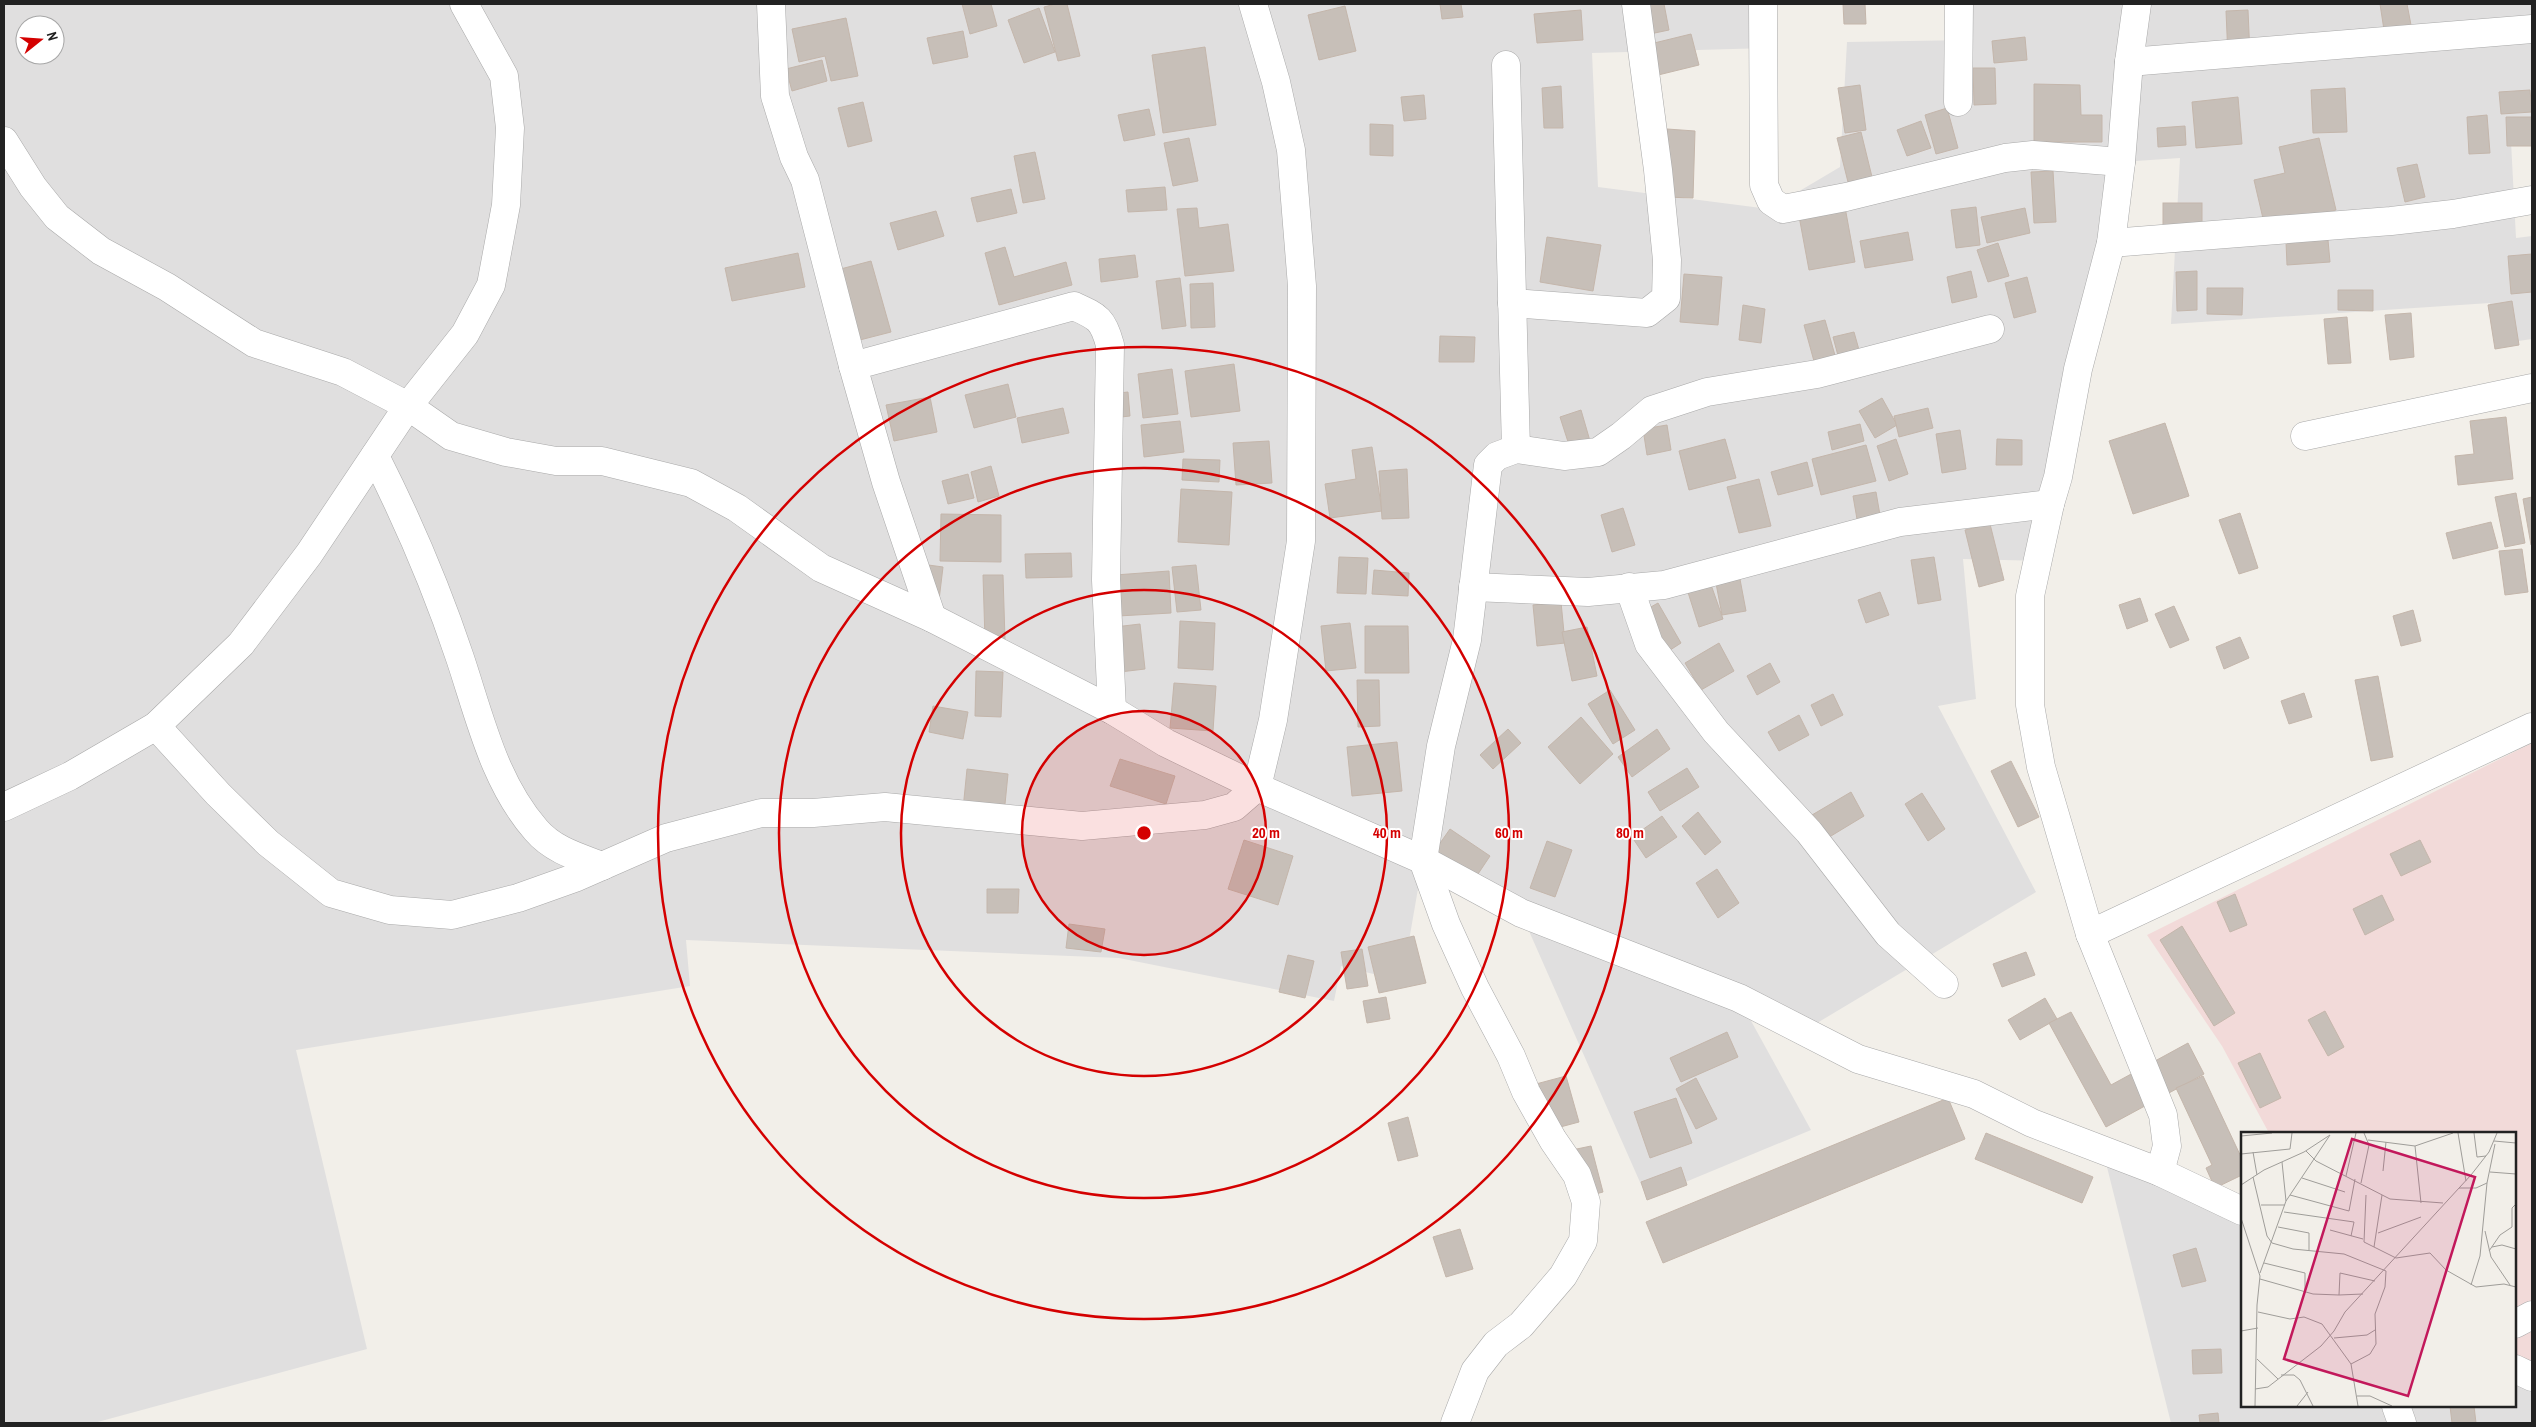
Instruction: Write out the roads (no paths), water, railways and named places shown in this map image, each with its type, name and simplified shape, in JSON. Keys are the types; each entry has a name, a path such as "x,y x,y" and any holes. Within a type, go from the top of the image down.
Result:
{"street":[{"path":"4,807 70,776 156,726 240,644 309,554 408,406 465,334 491,285 506,205 510,128 504,76 464,4"},
{"path":"771,4 775,96 794,157 805,180 852,366 886,482 932,618"},
{"path":"156,726 218,794 268,843 331,893 390,910 452,915 518,898 602,866 666,838 761,813 813,813 885,807 1082,826 1205,815 1234,807 1257,787 1273,720 1301,541 1302,286 1291,150 1276,82 1253,4"},
{"path":"1512,303 1647,312 1666,298 1667,260 1636,4"},
{"path":"1763,4 1764,185 1771,201 1783,209 1846,197 2004,158 2033,155 2121,162"},
{"path":"1958,102 1959,4"},
{"path":"2137,4 2128,62 2121,162 2111,244 2078,369 2058,477 2050,504 2030,596 2030,705 2041,767 2090,934 2164,1115 2167,1146 2160,1172"},
{"path":"2128,62 2532,29"},
{"path":"1506,65 1516,449"},
{"path":"4,141 33,187 57,217 101,251 167,287 254,343 343,372 408,406 451,436 497,449 556,461 602,461 691,483 737,508 821,568 932,618 1112,710 1166,742 1257,787 1423,860 1521,913 1739,998 1858,1059 1974,1094 2032,1123 2160,1172 2241,1211"},
{"path":"2111,244 2391,221 2453,214 2532,200"},
{"path":"852,366 1074,306 1091,314 1104,325 1110,345 1106,580 1112,710"},
{"path":"1455,1423 1475,1371 1496,1344 1522,1325 1563,1276 1583,1241 1586,1202 1577,1175 1552,1140 1526,1092 1492,1018 1475,988 1446,924 1423,860 1441,746 1466,640 1488,465 1497,456 1516,449 1564,456 1598,452 1652,410 1707,392 1817,374 1990,329"},
{"path":"2305,436 2532,388"},
{"path":"375,456 412,532 460,658 478,717 512,798 537,832 560,851 602,866"},
{"path":"1473,587 1588,592 1628,587 1664,586 1900,522 2050,504"},
{"path":"1628,587 1649,644 1716,732 1809,832 1888,934 1944,984"},
{"path":"2090,934 2532,727"},
{"path":"2516,1323 2532,1315"},
{"path":"2516,1369 2532,1377"},
{"path":"2396,1407 2402,1423"}]}
